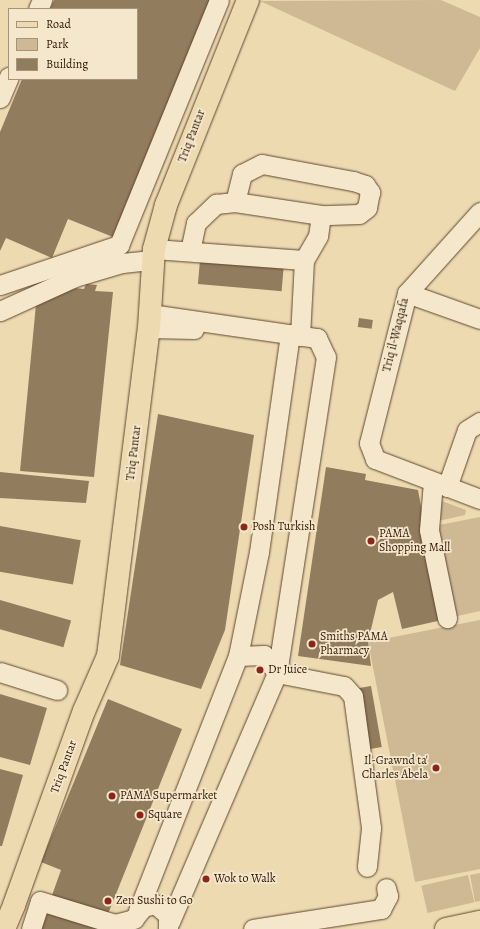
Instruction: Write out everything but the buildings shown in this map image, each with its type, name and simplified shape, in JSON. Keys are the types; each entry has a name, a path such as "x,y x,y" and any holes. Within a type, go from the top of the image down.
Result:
{"main road":[{"name":"Triq Pantar","path":"14,905 84,711 108,656 150,321 153,255 182,163 248,0"},
{"path":"4,929 14,905"},
{"path":"10,929 14,905"},
{"path":"446,929 480,922"}],"street":[{"path":"0,311 120,254 219,0"},
{"path":"0,98 8,79"},
{"path":"190,251 196,223 216,204 235,202 321,215 359,214 367,208 370,192 365,185 353,181 262,164 242,174 235,202"},
{"name":"Triq il-Waqqafa","path":"440,485 375,459 369,443 407,293 480,212"},
{"path":"136,919 238,656 303,336 304,260 318,236 321,215"},
{"path":"0,285 120,254 153,255 190,251 304,260"},
{"path":"407,293 480,319"},
{"path":"150,321 176,331 227,326 303,336 326,357 277,673 169,926"},
{"path":"447,618 428,526 440,485 467,430 480,422"},
{"path":"440,485 480,498"},
{"path":"238,656 264,655 277,673 344,686 353,696 371,828 367,867"},
{"path":"0,672 57,690"},
{"path":"253,929 381,909 388,896 386,888"},
{"path":"31,929 40,901 115,924 136,919 154,904 165,910 169,926"}],"green space":[{"path":"441,0 480,17 480,48 455,91 260,1"},
{"path":"439,500 466,510 465,515 434,522"},
{"path":"480,517 480,611 453,617 434,526"},
{"name":"Il-Grawnd ta' Charles Abela","path":"480,620 480,869 415,882 368,642"},
{"path":"480,873 480,901 475,902 470,875"},
{"path":"468,875 474,902 428,913 421,886"}],"place":[{"name":"Posh Turkish","path":"244,527"},
{"name":"PAMA Shopping Mall","path":"371,541"},
{"name":"Smiths PAMA Pharmacy","path":"312,644"},
{"name":"Dr Juice","path":"260,670"},
{"name":"Il-Grawnd ta' Charles Abela","path":"436,768"},
{"name":"PAMA Supermarket","path":"112,796"},
{"name":"Square","path":"140,815"},
{"name":"Wok to Walk","path":"206,879"},
{"name":"Zen Sushi to Go","path":"108,901"}]}
